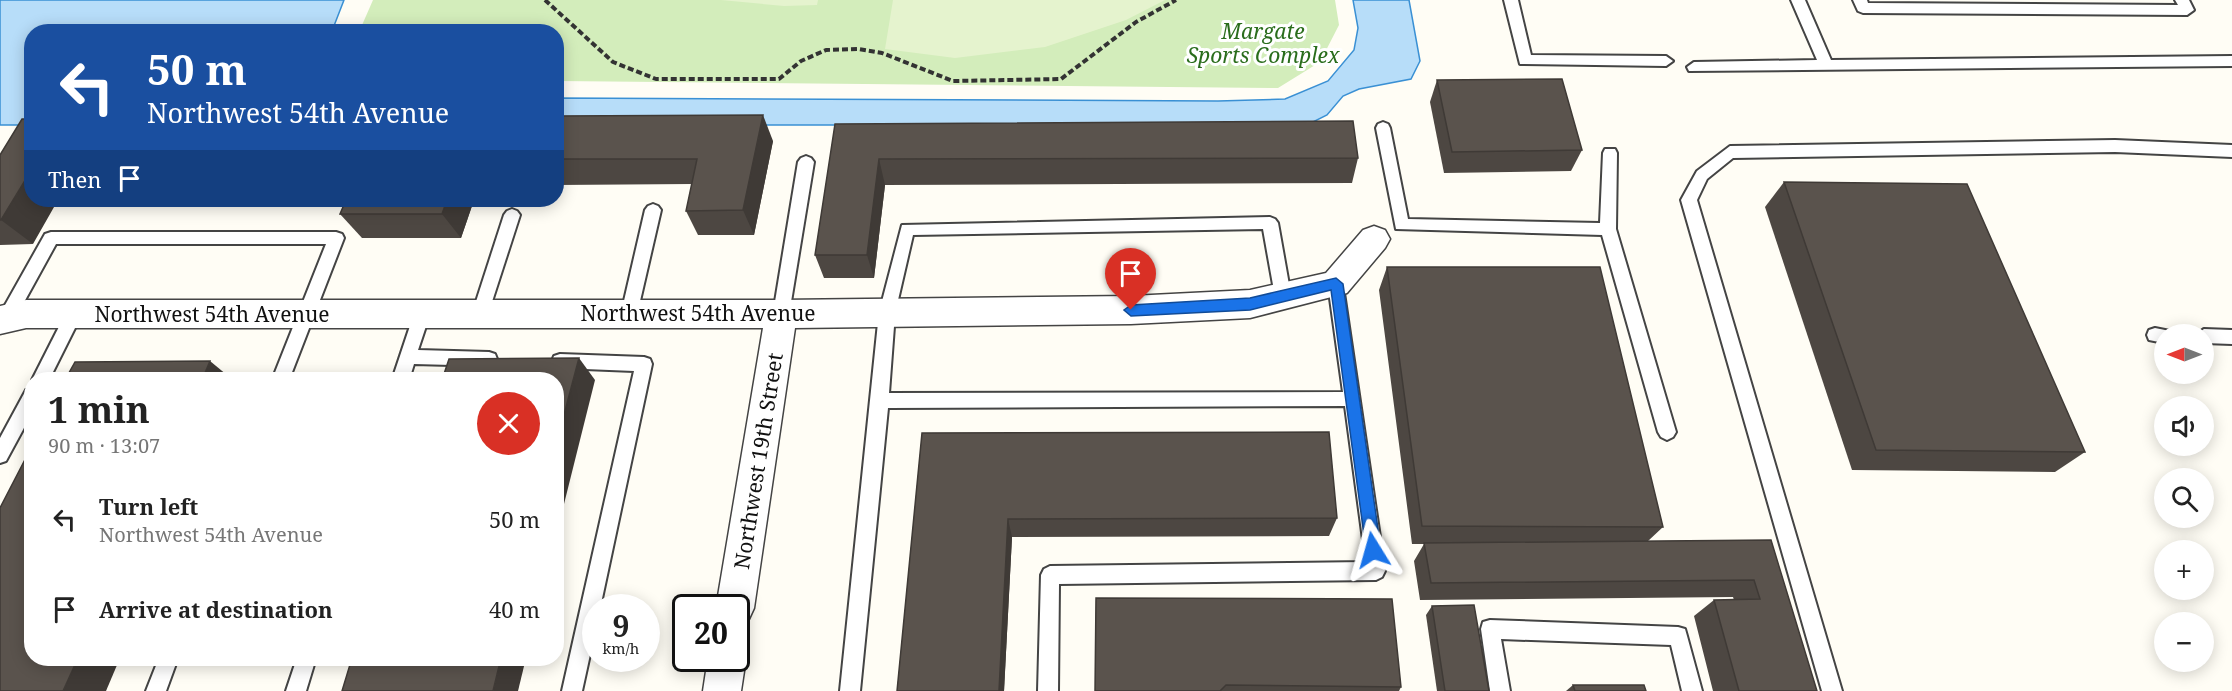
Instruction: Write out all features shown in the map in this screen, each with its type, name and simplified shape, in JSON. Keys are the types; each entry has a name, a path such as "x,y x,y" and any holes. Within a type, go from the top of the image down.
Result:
{"street":[{"path":"1336,284 1388,232"},
{"name":"Northwest 54th Avenue","path":"3,320 26,314 782,314 1131,310 1250,304 1336,284"},
{"name":"Northwest 19th Street","path":"737,594 782,314"},
{"path":"722,691 725,672"}],"lane":[{"path":"1510,0 1525,60 1666,61"},
{"path":"1798,0 1826,64"},
{"path":"1860,0 1863,8 2187,10 2182,0"},
{"path":"1694,67 2232,61"},
{"path":"1383,128 1388,232 1608,229"},
{"path":"1832,691 1689,200 1702,175 1730,152 2115,146 2232,151"},
{"path":"1610,153 1608,229 1667,432"},
{"path":"782,314 806,162"},
{"path":"629,314 652,210"},
{"path":"480,314 512,215"},
{"path":"850,691 887,313 907,229 1270,223 1283,296"},
{"path":"3,320 51,238 336,238 283,372"},
{"path":"1048,691 1050,575 1376,571 1336,284"},
{"path":"43,372 74,314"},
{"path":"403,372 422,314"},
{"path":"2214,336 2232,337"},
{"path":"408,357 502,360"},
{"path":"537,361 644,364 572,691"},
{"path":"880,401 1353,399"},
{"path":"0,455 24,410"},
{"path":"1500,691 1490,629 1678,636 1692,691"},
{"path":"156,691 166,666"},
{"path":"296,691 304,666"}],"path":[{"path":"545,0 613,62 656,79 778,79 801,61 826,50 858,49 882,53 953,81 1060,79 1136,22 1176,0"}],"green space":[{"name":"Margate Sports Complex","path":"373,0 1335,0 1339,25 1320,62 1278,88 564,81 564,24 362,24"},
{"path":"721,0 818,0 817,5 784,6"},
{"path":"893,0 1165,0 1126,20 1045,47 955,58 885,49"}],"water":[{"path":"0,0 344,0 335,24 24,24 24,125 0,125"},
{"path":"1353,0 1409,0 1420,61 1411,79 1359,89 1343,96 1327,115 1307,125 564,125 564,98 1218,101 1285,99 1328,81 1354,50 1358,28"}],"building":[{"path":"1562,79 1582,150 1452,152 1437,80"},
{"path":"763,115 743,210 686,211 697,159 564,159 564,116"},
{"path":"24,119 24,182 1,220 0,220 0,155"},
{"path":"1353,121 1358,158 879,159 867,255 815,255 835,124"},
{"path":"1784,182 1967,184 2085,452 1876,450"},
{"path":"343,207 444,207 442,214 340,214"},
{"path":"1387,267 1600,267 1663,527 1422,526"},
{"path":"579,358 564,415 564,372 445,372 449,359"},
{"path":"210,361 205,372 69,372 75,362"},
{"path":"1329,432 1337,518 1008,519 999,691 897,691 922,433"},
{"path":"24,462 24,666 74,666 63,691 0,691 0,508"},
{"path":"1771,540 1817,691 1739,691 1714,600 1760,599 1754,580 1431,583 1424,543"},
{"path":"1096,598 1392,599 1401,687 1226,685 1220,691 1095,691"},
{"path":"1474,605 1489,691 1445,691 1432,606"},
{"path":"350,666 499,666 493,691 342,691"},
{"path":"1573,685 1644,685 1646,691 1575,691"}],"route":[{"path":"1131,310 1250,304 1336,284 1373,550"}]}
